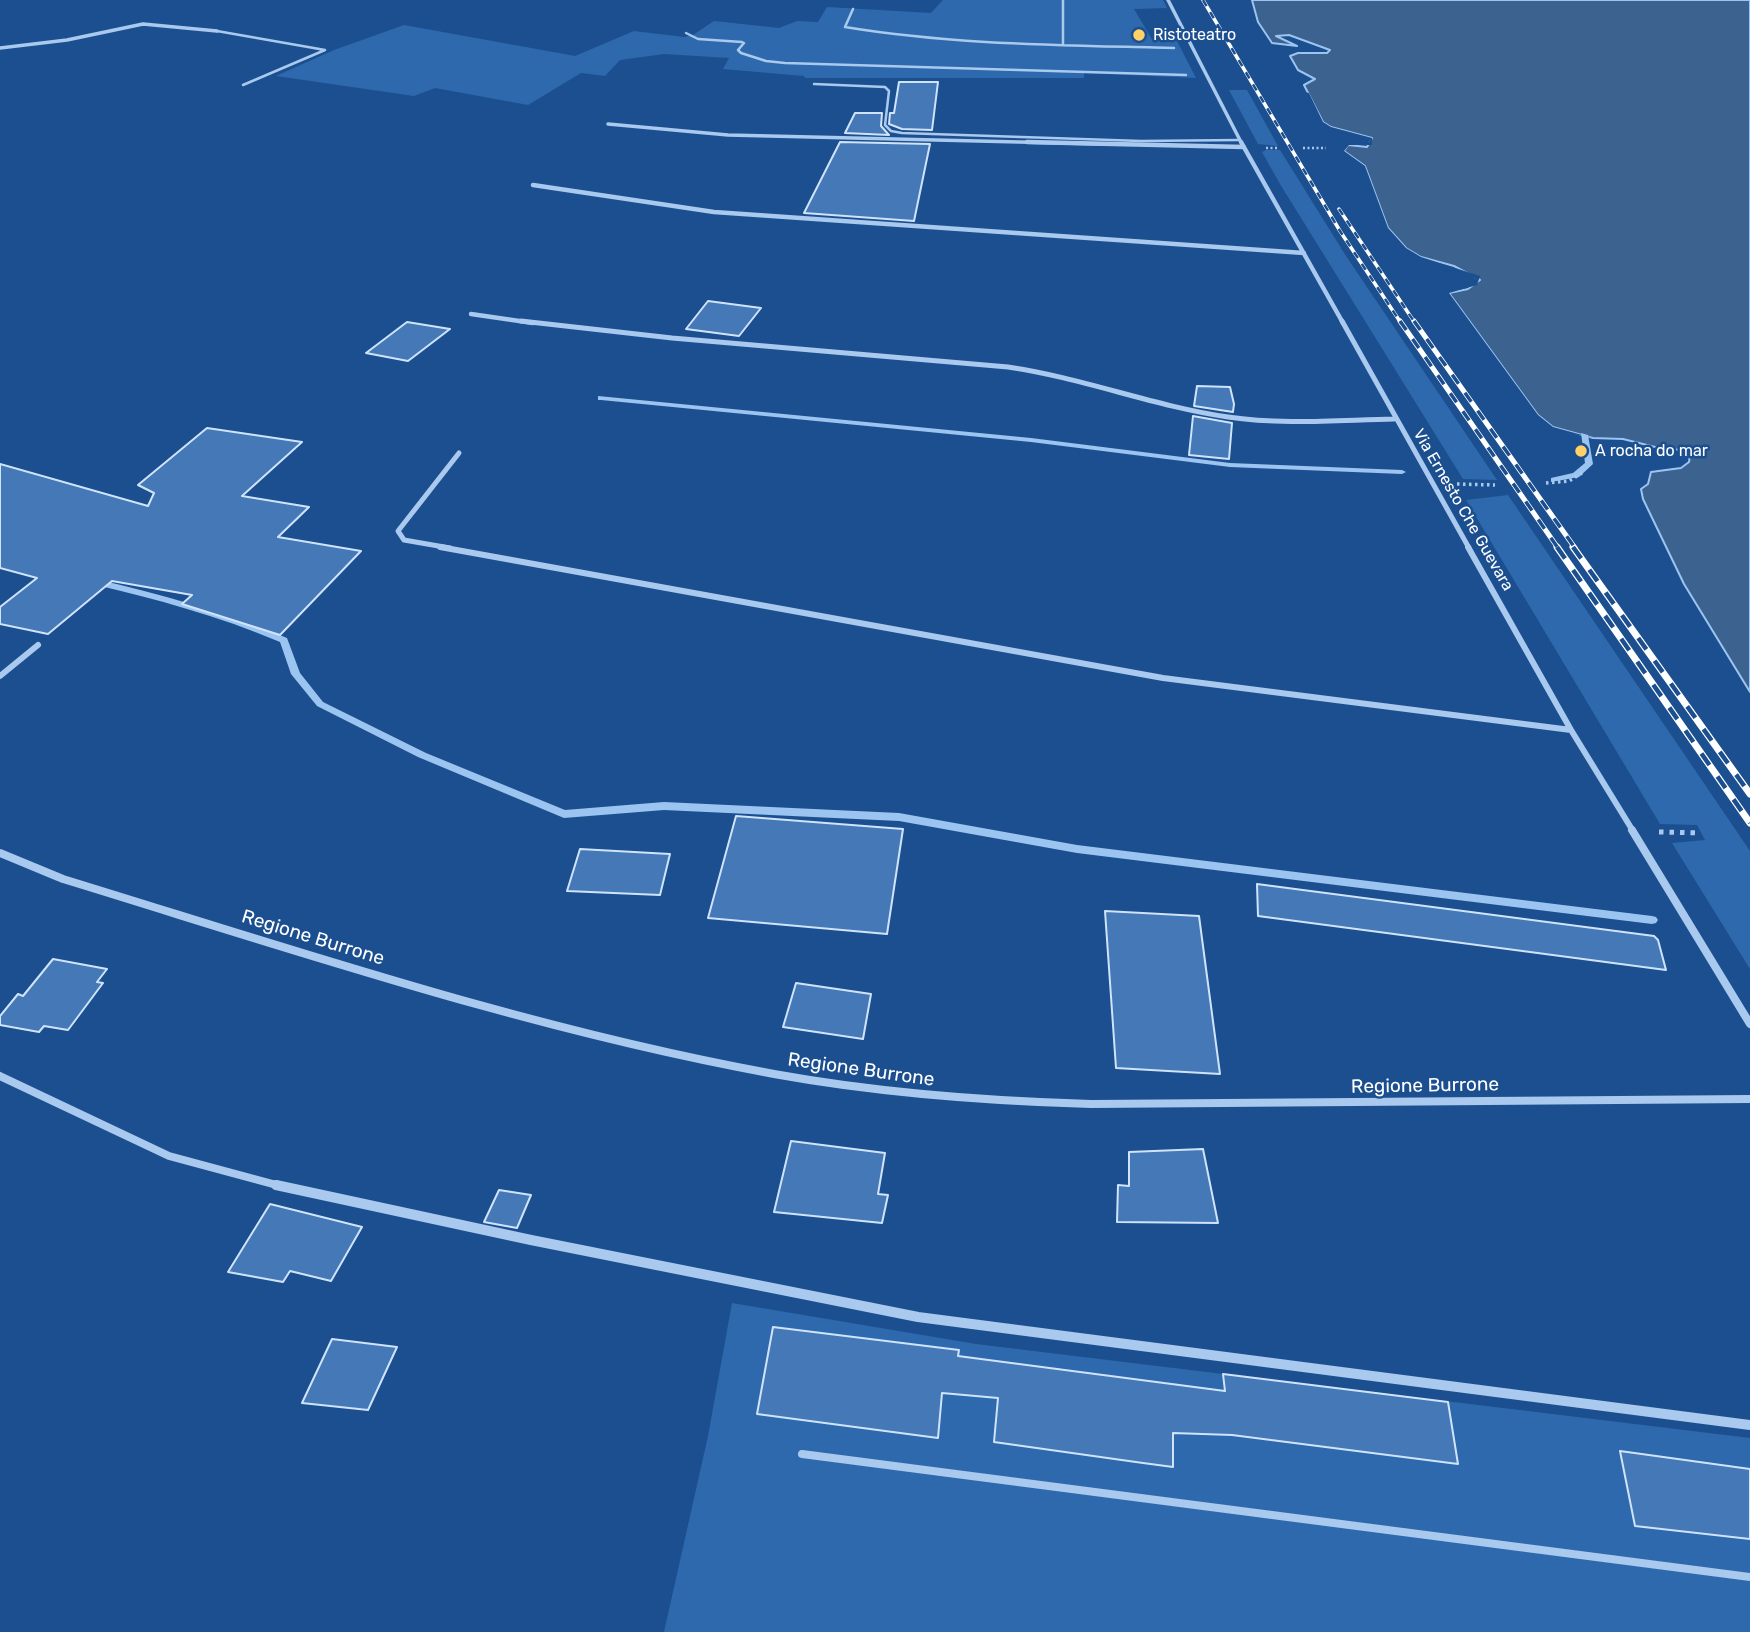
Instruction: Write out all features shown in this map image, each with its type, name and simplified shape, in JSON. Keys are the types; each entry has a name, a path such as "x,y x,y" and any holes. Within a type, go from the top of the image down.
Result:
{"street":[{"name":"Via Ernesto Che Guevara","path":"1168,0 1240,140 1394,419 1571,730 1750,1024"},
{"path":"0,48 67,40 143,24 217,31"},
{"path":"608,124 718,135 1244,147"},
{"path":"533,185 761,216 1304,253"},
{"path":"471,314 601,333 1013,367 1098,384 1177,406 1238,418 1394,419"},
{"path":"459,453 401,526 398,531 404,540 1163,678 1571,730"},
{"path":"0,676 38,645"},
{"name":"Regione Burrone","path":"0,853 63,879 524,1018 679,1055 878,1090 951,1098 1130,1105 1750,1099"},
{"path":"0,1076 169,1156 253,1180 531,1240 918,1317 1750,1425"}],"lane":[{"path":"1063,0 1063,45"},
{"path":"853,9 845,27 916,37 1174,48"},
{"path":"217,31 325,50 243,85"},
{"path":"686,33 698,39 743,42 738,50 741,52 766,61 785,63 1186,75"},
{"path":"814,84 885,87 889,91 885,125 891,131 902,133 1141,141 1240,140"},
{"path":"803,1454 1750,1577"}],"path":[{"path":"1303,148 1326,148"},
{"path":"1546,483 1569,481 1585,471"},
{"path":"1432,482 1495,485"},
{"path":"1634,832 1701,833"}],"shaded area":[{"path":"943,0 1163,0 1167,8 1134,9 1153,41 1177,41 1196,78 1084,73 1084,78 805,78 723,69 729,58 664,54 620,60 605,76 581,73 528,105 435,88 414,96 276,76 334,50 404,25 575,56 634,31 684,37 693,35 714,21 779,28 797,21 818,22 827,7 931,13"},
{"path":"1252,0 1750,0 1750,692 1684,584 1643,499 1641,489 1648,484 1651,472 1681,468 1689,462 1690,455 1686,450 1663,449 1623,439 1593,438 1553,427 1538,415 1449,293 1468,289 1480,280 1454,266 1421,257 1406,248 1388,228 1365,166 1344,151 1348,145 1367,147 1372,138 1331,127 1323,122 1304,85 1315,79 1298,70 1290,56 1298,53 1327,53 1330,50 1289,35 1276,36 1297,46 1272,43 1258,22"},
{"path":"1229,90 1247,90 1278,146 1258,144"},
{"path":"1280,150 1346,256 1497,480 1463,479 1280,184 1262,152"},
{"path":"1508,495 1750,851 1750,969 1672,843 1705,840 1697,825 1660,824 1466,500"},
{"path":"732,1303 976,1344 1750,1438 1750,1632 664,1632 708,1436"}],"pier":[{"path":"1304,92 1309,93 1323,122 1331,127 1372,138 1372,145 1349,145 1344,151 1365,166 1388,228 1406,248 1421,257 1480,276 1477,285 1449,293 1538,415 1553,427 1593,438 1552,430 1535,417 1445,294 1448,288 1467,285 1476,279 1420,261 1404,250 1385,229 1362,167 1340,152 1347,142 1370,141 1330,130 1321,124"}],"building":[{"path":"899,82 938,82 932,130 902,129 889,124 890,113 894,113"},
{"path":"855,113 882,113 881,126 889,135 845,133"},
{"path":"840,142 930,144 914,221 804,213"},
{"path":"708,301 761,308 739,336 686,329"},
{"path":"407,322 450,329 408,361 366,353"},
{"path":"1197,386 1230,387 1233,412 1194,406"},
{"path":"1193,416 1232,423 1229,459 1189,455"},
{"path":"207,428 302,442 242,496 309,507 278,537 361,551 280,635 182,604 192,595 112,581 48,634 0,624 0,607 37,578 0,568 0,464 148,506 154,493 138,485"},
{"path":"736,816 903,829 887,934 708,918"},
{"path":"580,849 670,854 660,895 567,891"},
{"path":"1257,884 1654,936 1658,940 1666,970 1258,916"},
{"path":"1105,911 1199,916 1220,1074 1116,1068"},
{"path":"53,959 107,969 97,982 103,983 68,1030 44,1026 39,1032 0,1025 0,1016 18,994 23,996"},
{"path":"796,983 871,994 863,1039 783,1027"},
{"path":"791,1141 885,1153 878,1194 888,1195 882,1223 774,1212"},
{"path":"1203,1149 1218,1223 1117,1222 1118,1185 1129,1186 1129,1152"},
{"path":"499,1190 531,1195 517,1228 484,1222"},
{"path":"270,1204 362,1227 331,1281 290,1271 283,1282 228,1272"},
{"path":"773,1327 959,1350 958,1356 1225,1391 1223,1374 1448,1402 1458,1464 1232,1435 1173,1433 1173,1467 1143,1463 994,1442 998,1398 942,1393 938,1438 757,1414"},
{"path":"332,1339 397,1347 368,1410 302,1403"},
{"path":"1620,1451 1750,1469 1750,1539 1635,1526"}],"waterway":[{"path":"601,398 1031,440 1230,465 1402,472"},
{"path":"1554,480 1576,475 1589,464 1584,435"},
{"path":"95,582 191,606 284,640 296,674 320,704 422,755 564,814 664,806 899,817 1077,849 1652,920"}],"railway":[{"path":"1203,0 1340,231 1401,323"},
{"path":"1339,209 1415,323"},
{"path":"1400,321 1558,548"},
{"path":"1414,321 1575,548"},
{"path":"1557,547 1750,823"},
{"path":"1573,547 1750,794"}],"place":[{"name":"Ristoteatro","path":"1139,35"},
{"name":"A rocha do mar","path":"1581,451"}]}
